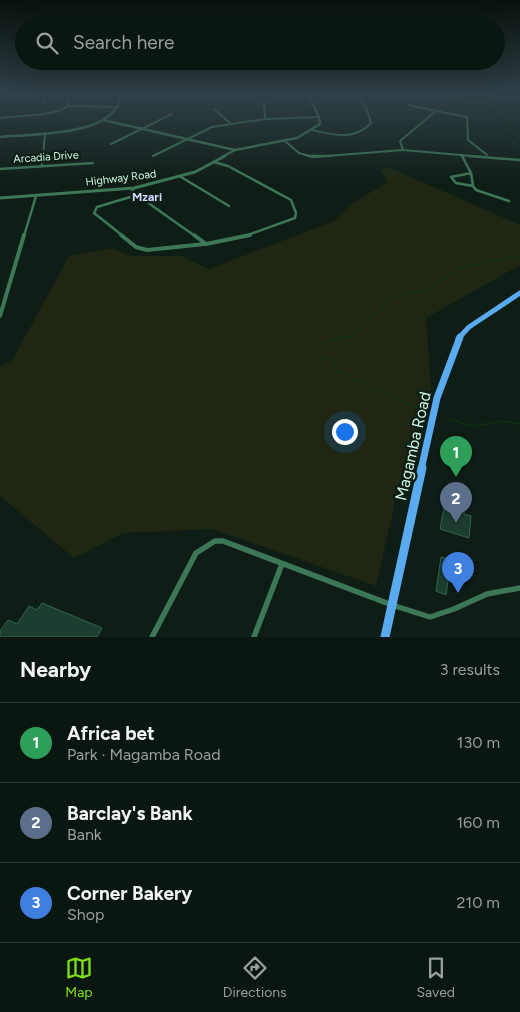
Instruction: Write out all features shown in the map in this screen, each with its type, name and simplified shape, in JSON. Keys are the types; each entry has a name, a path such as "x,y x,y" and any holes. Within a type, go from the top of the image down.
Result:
{"highway":[{"name":"Magamba Road","path":"385,637 438,398 458,339 469,327 520,293"}],"street":[{"path":"0,137 83,127 92,124"},
{"path":"120,124 235,150"},
{"path":"111,144 154,124"},
{"path":"153,156 212,127 227,124"},
{"path":"312,130 320,124"},
{"path":"312,130 350,136 358,134 371,124"},
{"path":"403,150 400,141 420,124"},
{"path":"467,124 468,140 488,156"},
{"name":"Highway Road","path":"0,198 134,188 181,177 235,150 286,142 312,130"},
{"path":"42,165 45,132"},
{"path":"286,142 299,154 313,157 403,150 520,160"},
{"path":"462,155 474,180 473,186"},
{"path":"137,194 97,207 94,213 136,247 147,250 231,242 295,218 296,213 291,200 228,166 214,162"},
{"name":"Arcadia Drive","path":"0,169 93,163"},
{"path":"471,173 451,177 456,182 473,186 476,190 509,201"},
{"path":"181,177 229,206"},
{"path":"134,188 132,190 137,194 206,244"},
{"path":"0,316 36,196"},
{"path":"152,637 196,554 215,541 222,541 392,605 430,617 454,609 487,594 520,588"},
{"path":"254,637 282,564"}],"green space":[{"path":"390,168 520,225 520,265 426,318 431,389 399,484 376,586 212,529 123,533 74,558 0,496 0,367 13,359 69,256 112,248 130,256 181,256 209,269 334,221 351,204 388,182 381,170"}],"building":[{"path":"449,498 465,503 464,514 471,516 469,538 440,529 444,508 448,509"},
{"path":"441,557 451,560 446,595 436,591"},
{"path":"42,603 102,628 97,637 0,637 0,631 8,620 17,624 29,606 37,610"}],"waterway":[{"path":"508,124 504,131 516,134 519,139 513,142 520,149"},
{"path":"419,409 336,370 332,359 324,358 314,350 332,339 354,336 364,321 385,308 382,304 403,293 417,293 432,288 437,282 458,269 499,259 520,258"},
{"path":"447,419 473,426 503,421 520,424"}],"place":[{"name":"Africa bet","path":"456,477"},
{"name":"Barclay's Bank","path":"456,523"},
{"name":"Corner Bakery","path":"458,593"}],"district":[{"name":"Mzari","path":"147,197"}]}
